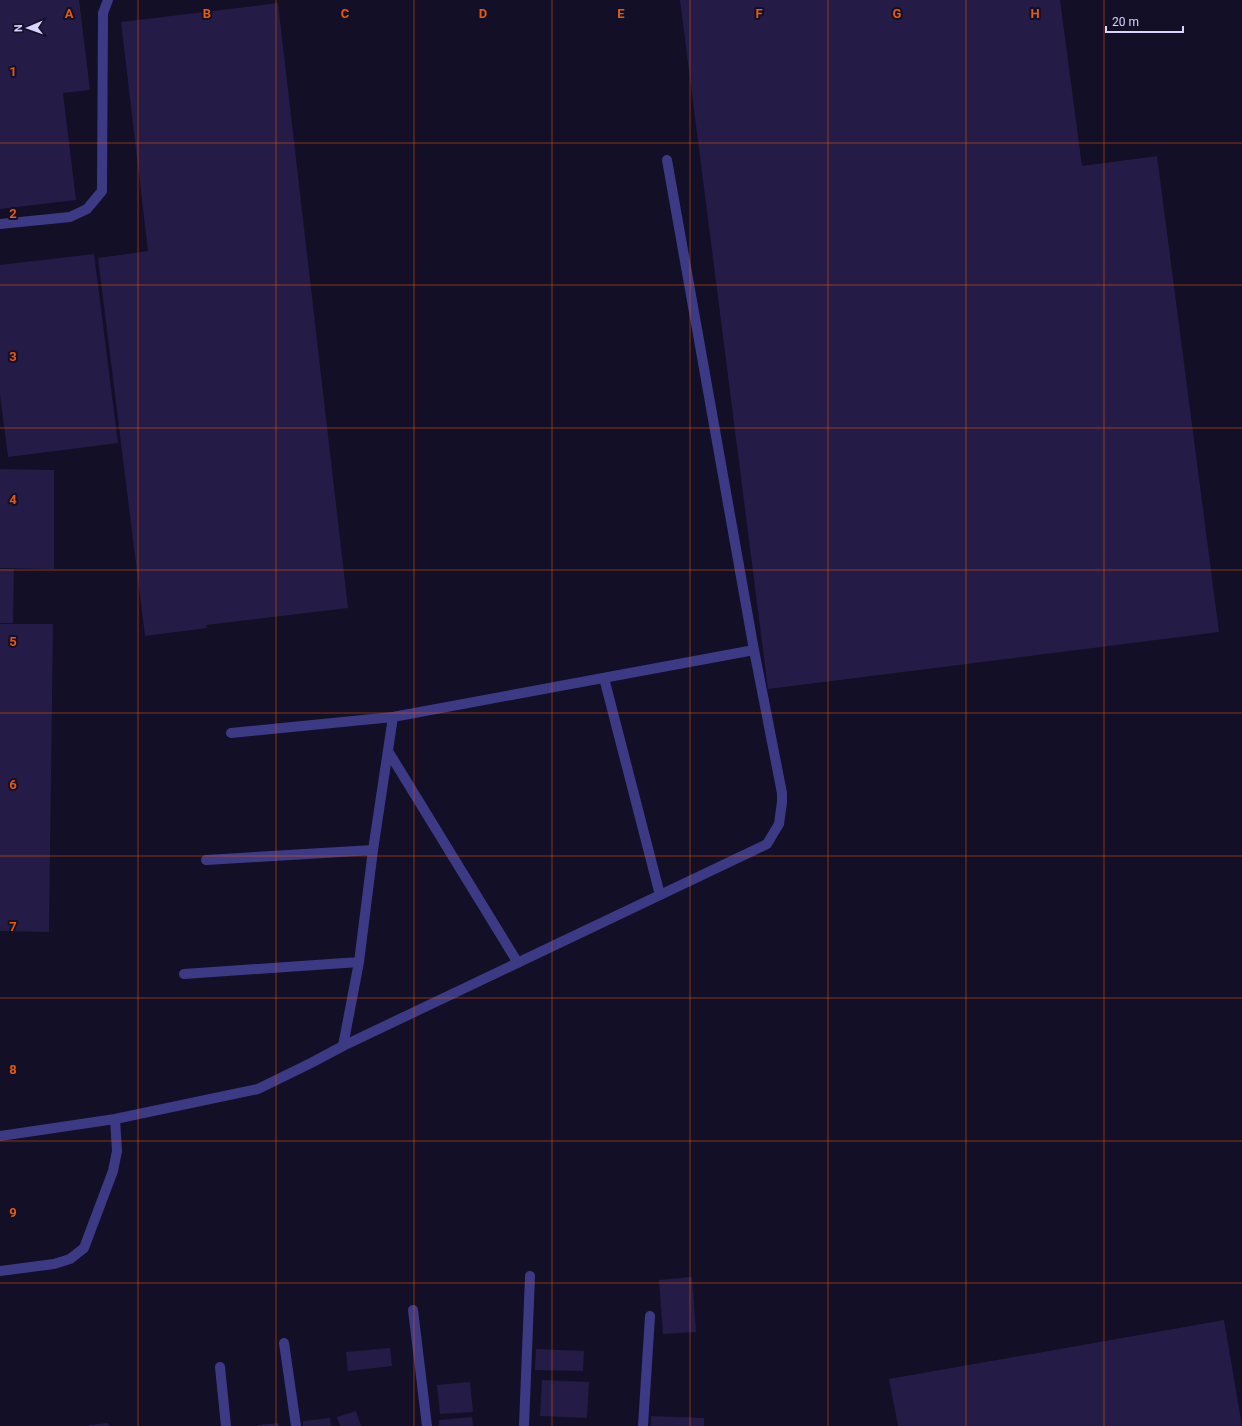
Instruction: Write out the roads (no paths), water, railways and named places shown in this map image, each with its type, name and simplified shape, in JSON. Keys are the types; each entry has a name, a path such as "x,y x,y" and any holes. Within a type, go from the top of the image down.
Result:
{"street":[{"path":"0,224 70,217 87,209 102,191 103,13 108,0"},
{"path":"0,1136 115,1119 258,1089 343,1046 767,844 779,824 782,794 754,650 667,160"},
{"path":"231,733 393,718 754,650"},
{"path":"604,678 660,895"},
{"path":"343,1046 360,962 393,718"},
{"path":"388,750 518,963"},
{"path":"206,860 374,850"},
{"path":"184,974 360,962"},
{"path":"0,1271 54,1264 70,1258 84,1248 113,1171 117,1151 115,1119"},
{"path":"524,1426 530,1276"},
{"path":"413,1310 427,1426"},
{"path":"644,1426 650,1316"},
{"path":"284,1343 296,1426"},
{"path":"220,1367 226,1426"}]}
